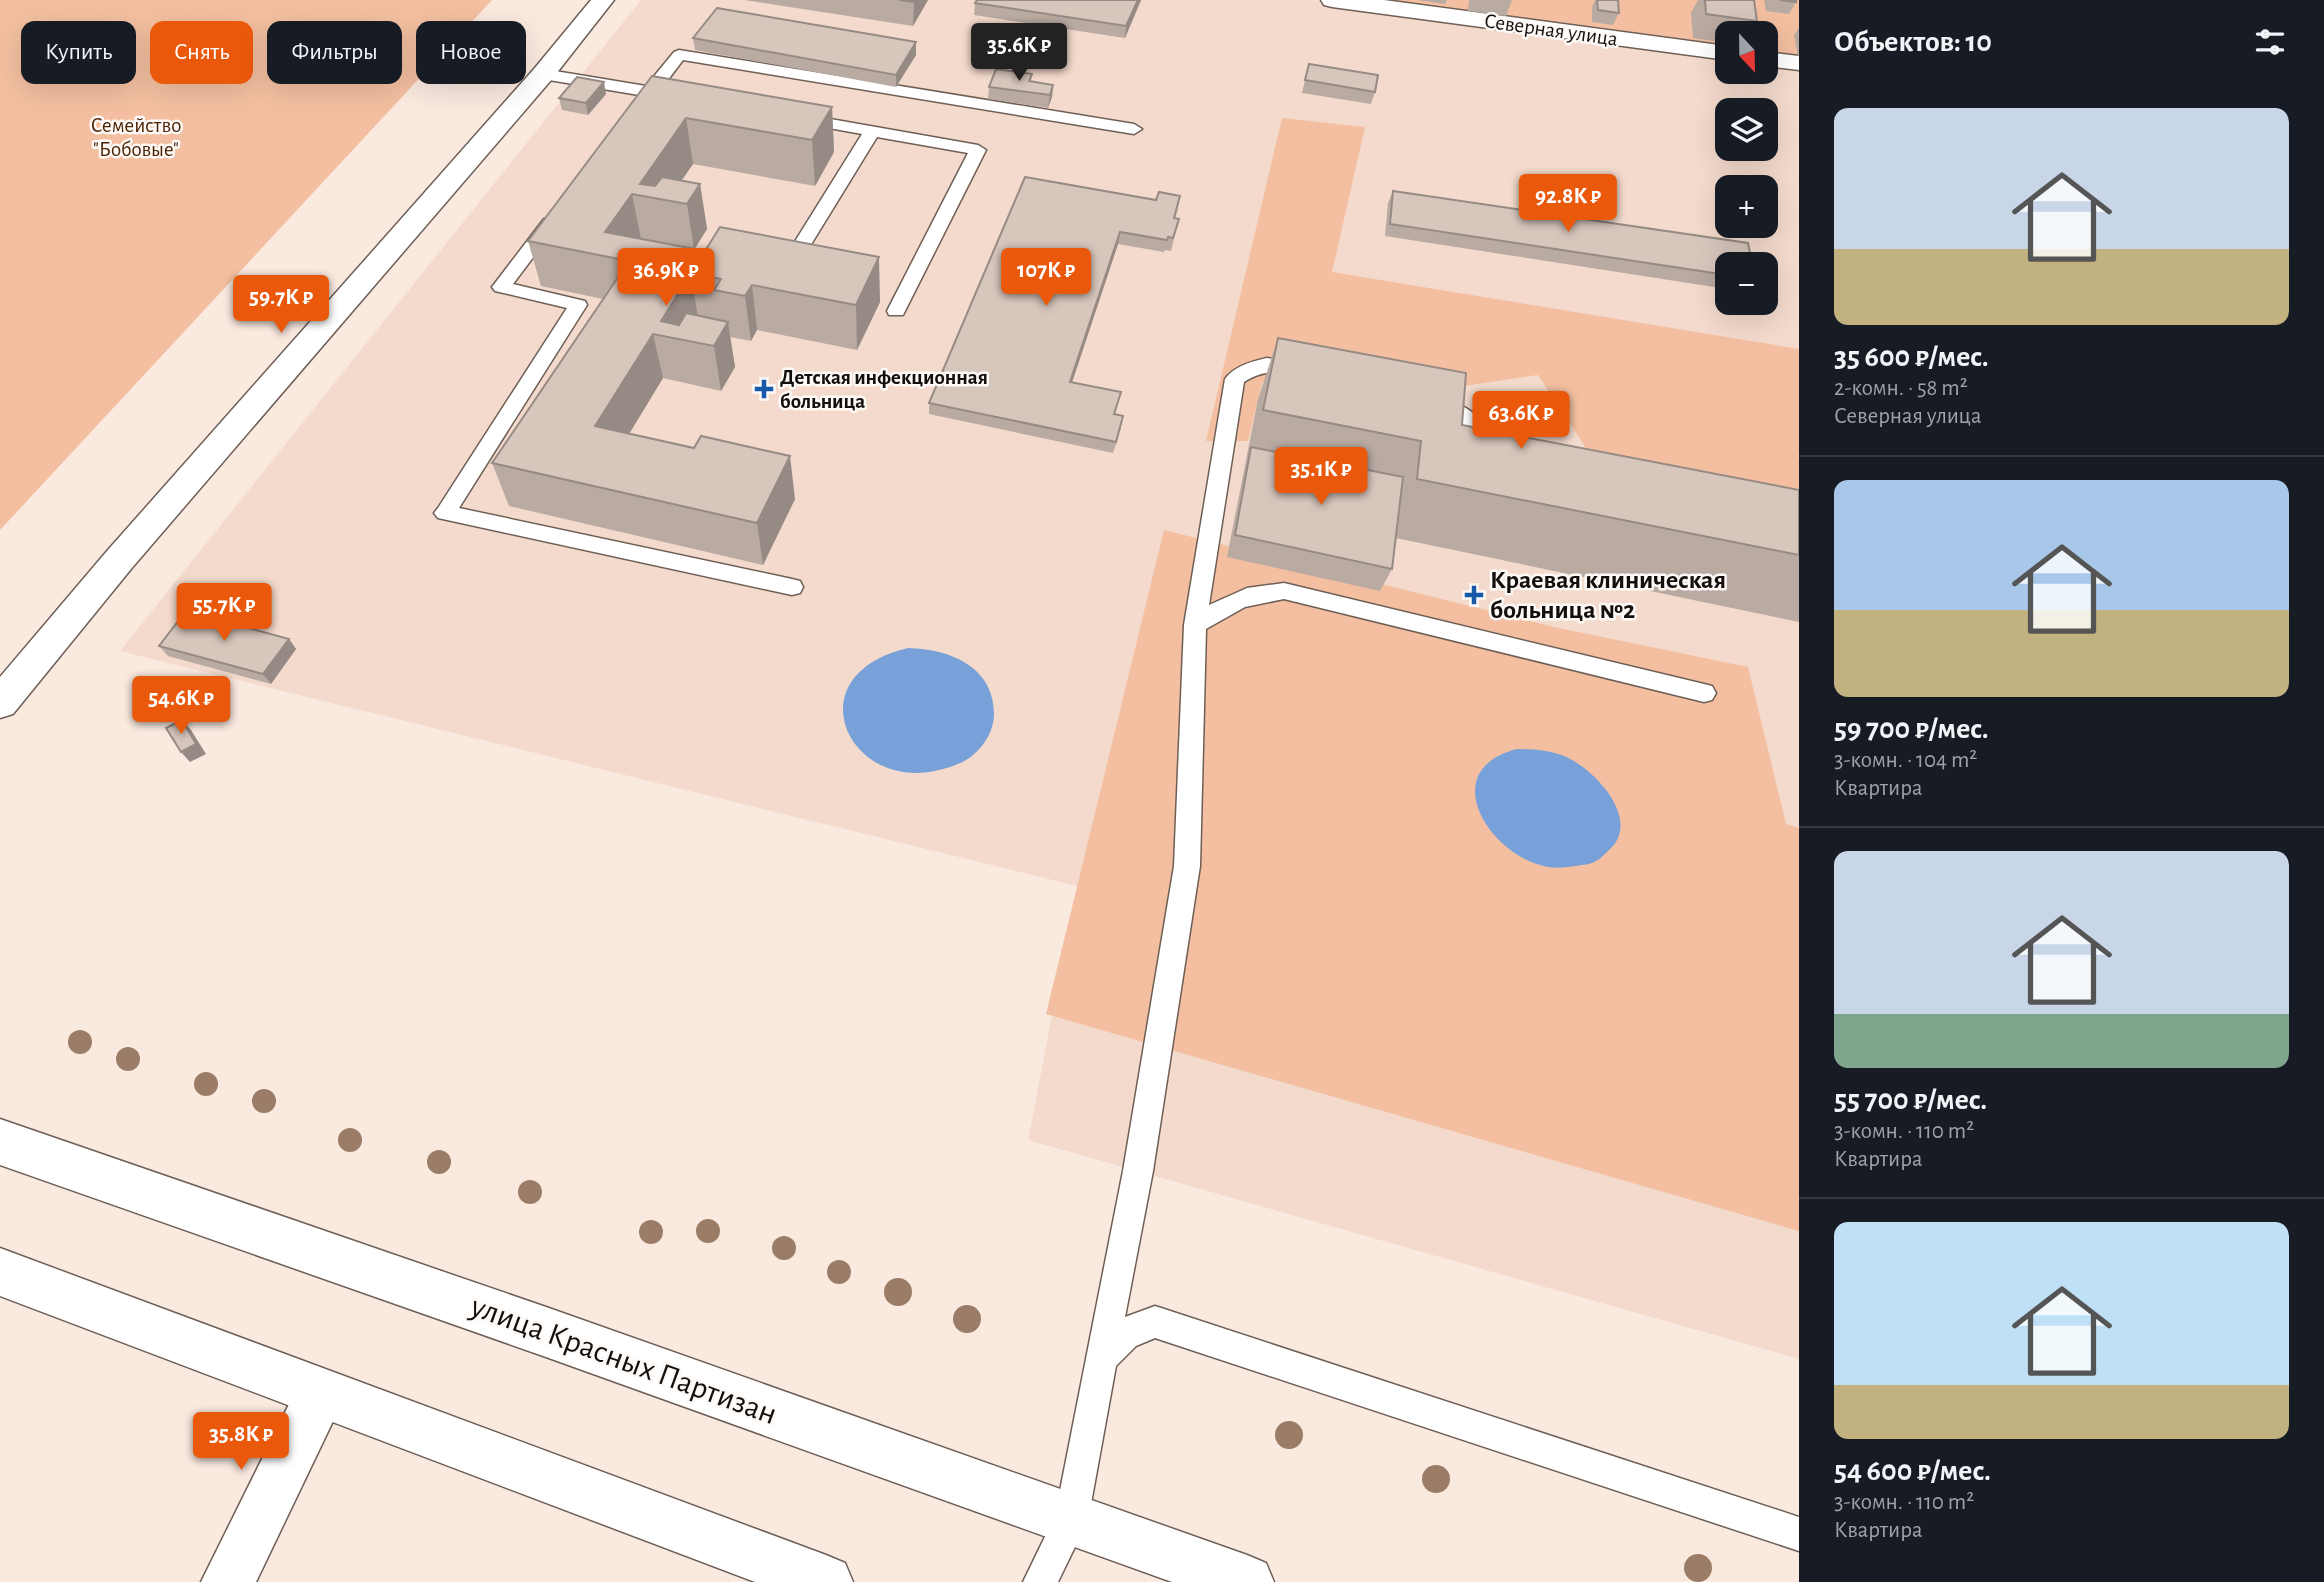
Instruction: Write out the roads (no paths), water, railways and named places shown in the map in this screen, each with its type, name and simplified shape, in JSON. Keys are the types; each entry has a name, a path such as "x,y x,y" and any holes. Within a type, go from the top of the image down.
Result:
{"main road":[{"path":"0,703 119,560 543,74 603,0"},
{"name":"Северная улица","path":"1332,0 1715,52"},
{"path":"1778,60 1799,63"},
{"name":"улица Красных Партизан","path":"0,1142 546,1332 1247,1582"},
{"path":"0,1272 826,1582"},
{"path":"228,1582 321,1394"}],"lane":[{"path":"634,113 679,55 1134,129"},
{"path":"543,74 677,96"},
{"path":"781,115 978,150 895,311"},
{"path":"798,251 872,131"},
{"path":"559,211 500,287 578,304 445,513 792,587"},
{"path":"1040,1582 1071,1520 1138,1171 1187,866 1195,625 1235,379 1258,365 1270,363 1321,375"},
{"path":"1412,396 1450,405 1480,427 1521,472"},
{"path":"1195,625 1231,600 1257,593 1284,591 1704,693"},
{"path":"1102,1360 1120,1336 1139,1325 1155,1322 1799,1534"}],"water":[{"path":"908,648 939,652 966,663 978,672 992,697 994,714 988,737 973,755 953,766 939,770 907,772 880,764 859,749 846,728 843,705 852,682 873,662"},
{"path":"1517,749 1552,752 1576,762 1600,783 1610,796 1618,810 1621,824 1618,838 1600,858 1590,863 1567,867 1540,865 1520,856 1502,843 1488,827 1478,808 1475,790 1480,773 1493,759"}],"place":[{"name":"Детская инфекционная больница","path":"764,389"},
{"name":"Краевая клиническая больница №2","path":"1474,595"}],"park label":[{"name":"Семейство \"Бобовые\"","path":"136,137"}]}
